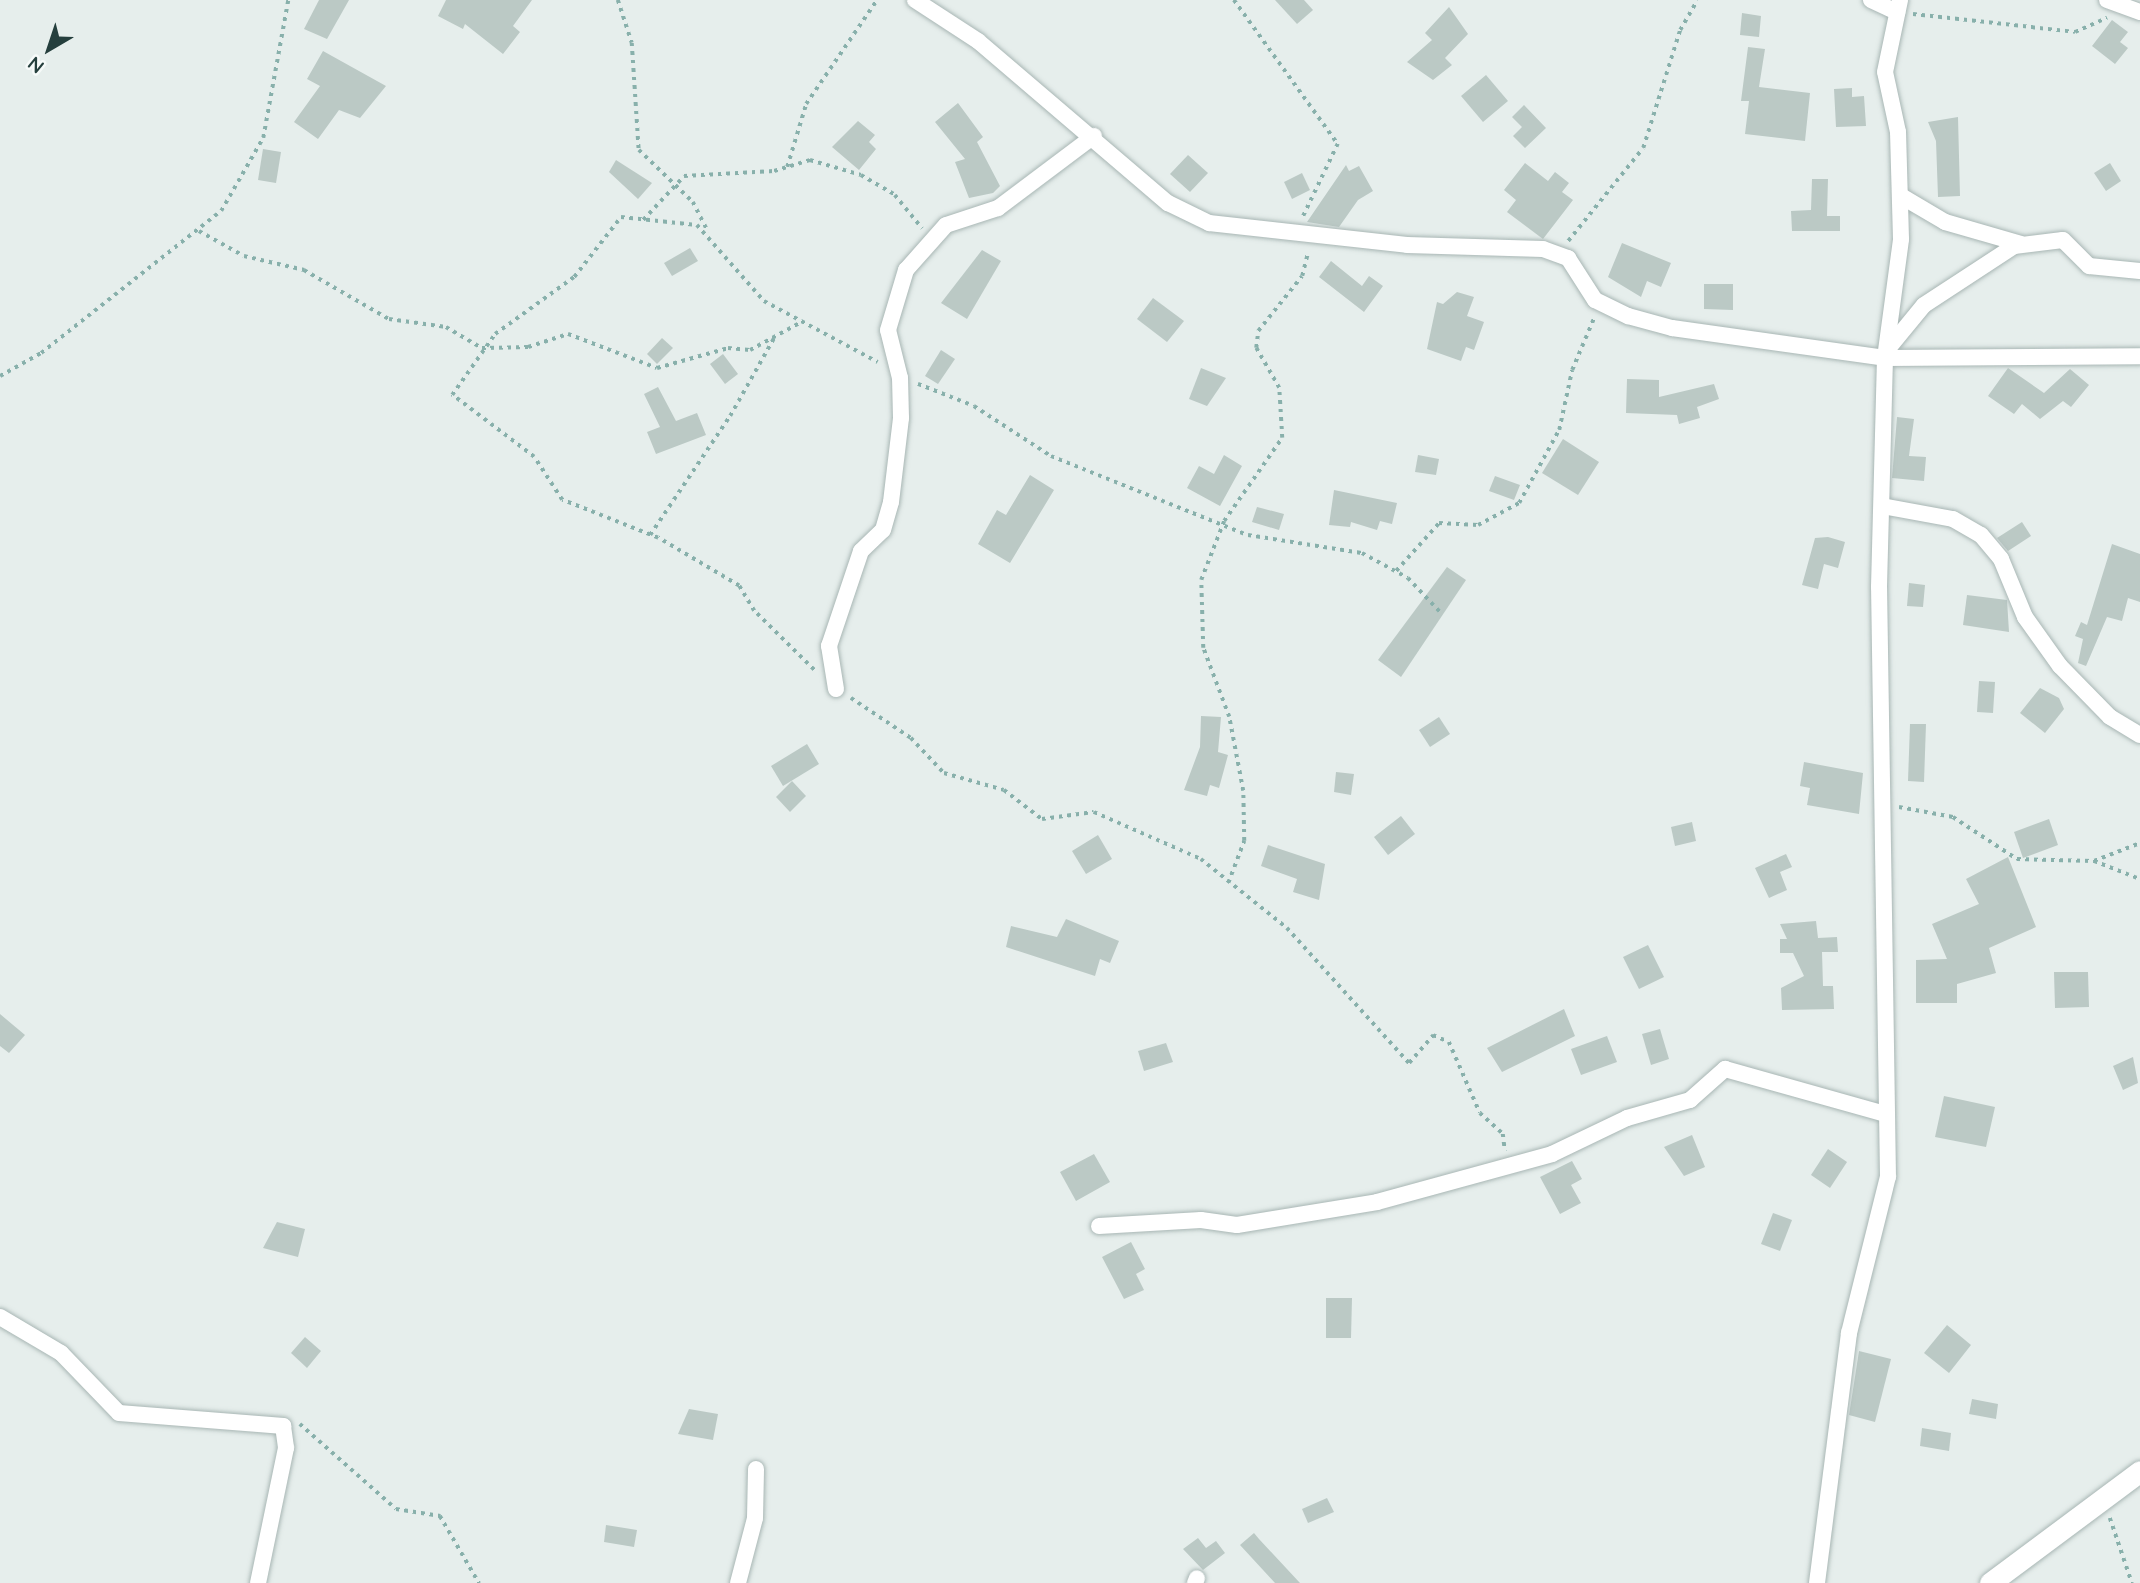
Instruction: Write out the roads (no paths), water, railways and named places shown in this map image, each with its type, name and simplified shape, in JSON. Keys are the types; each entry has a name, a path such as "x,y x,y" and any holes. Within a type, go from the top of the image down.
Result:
{"main road":[{"path":"1990,1583 2140,1471"}],"street":[{"path":"915,0 978,41 1181,212 1209,223 1302,234 1560,253 1604,306 1672,328 1885,355 2140,356"},
{"path":"1816,1583 1849,1333 1888,1177 1885,1114 1882,506 1885,355 1900,274 1901,196 1898,132 1885,72 1898,6 1871,0"},
{"path":"2106,0 2134,9"},
{"path":"836,689 829,646 862,551 883,530 889,511 900,378 887,330 893,303 930,238 946,225 999,208 1094,136"},
{"path":"1901,196 1945,222 2021,244 2063,240 2089,266 2140,271"},
{"path":"1885,355 1924,305 2021,244"},
{"path":"1882,506 1953,519 1980,536 2001,559 2025,617 2060,666 2110,718 2140,735"},
{"path":"1099,1226 1201,1220 1237,1225 1314,1216 1552,1154 1627,1118 1690,1100 1725,1069 1885,1114"},
{"path":"0,1317 61,1353 119,1413 283,1426 286,1448 258,1583"},
{"path":"738,1583 755,1518 756,1469"}]}
